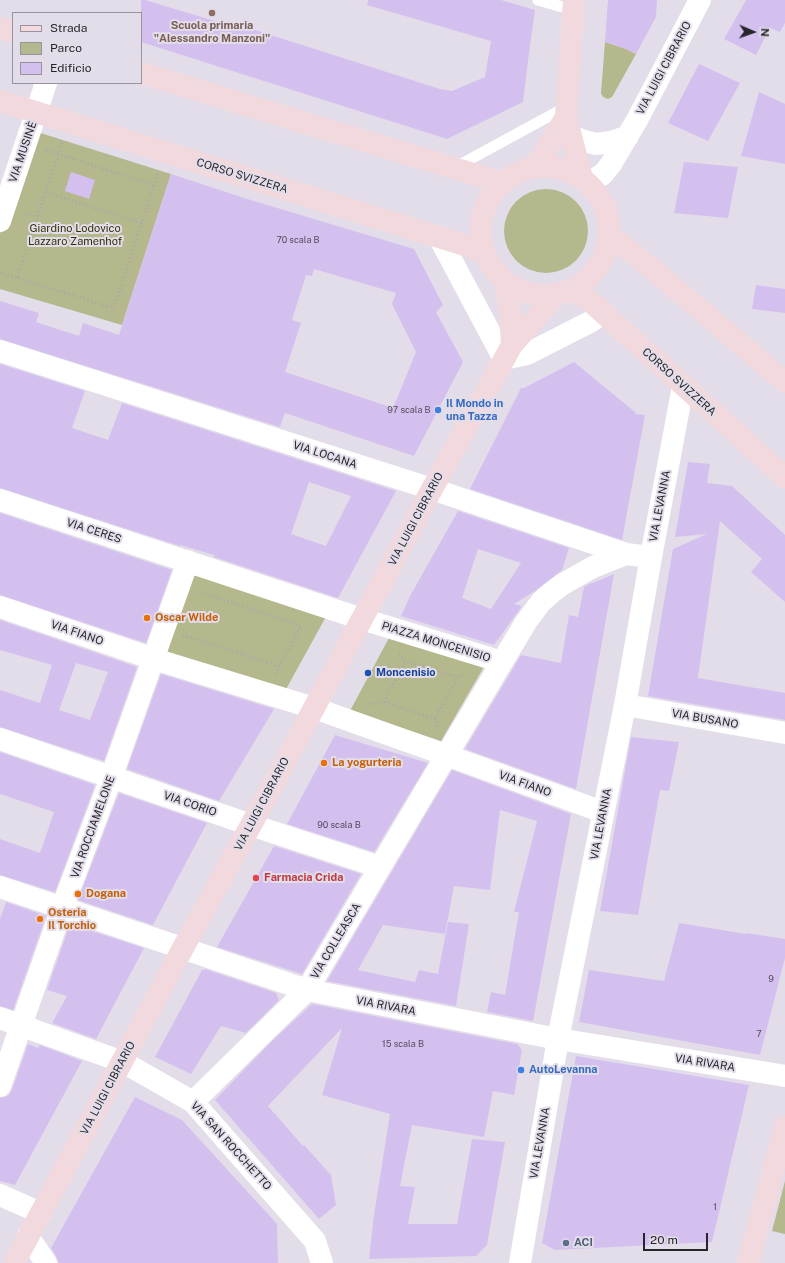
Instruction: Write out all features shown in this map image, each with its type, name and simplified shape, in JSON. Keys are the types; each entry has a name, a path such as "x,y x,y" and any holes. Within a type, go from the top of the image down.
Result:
{"street":[{"name":"VIA LUIGI CIBRARIO","path":"585,181 603,174 611,164 628,136 700,0"},
{"path":"574,5 567,120 585,181"},
{"path":"0,28 12,32"},
{"path":"142,73 503,183"},
{"name":"VIA MUSINÈ","path":"0,221 46,84"},
{"name":"CORSO SVIZZERA","path":"0,101 484,251"},
{"path":"567,120 584,141 596,144 611,142 628,136"},
{"path":"533,168 567,120"},
{"path":"550,167 567,170 585,181 598,194 605,206 609,220 610,235 606,252 599,267 587,280 564,292 539,295 521,291 505,281 492,268 484,251 481,232 483,214 491,197 503,183 517,173 533,168 550,167"},
{"path":"610,235 656,272 785,382"},
{"path":"439,237 508,352"},
{"path":"505,281 510,312 508,352"},
{"name":"VIA LUIGI CIBRARIO","path":"14,1263 183,948 508,352 564,292"},
{"name":"CORSO SVIZZERA","path":"564,292 589,300 785,477"},
{"path":"508,352 527,354 590,322 603,313"},
{"name":"VIA LOCANA","path":"0,351 432,489 626,554 650,556"},
{"name":"VIA LEVANNA","path":"520,1263 558,1039 625,705 650,556 683,386"},
{"name":"VIA CERES","path":"0,500 188,561"},
{"path":"502,662 526,622 541,602 551,593 563,584 593,567 626,554"},
{"path":"188,561 154,659 314,708 446,755"},
{"name":"PIAZZA MONCENISIO","path":"188,561 362,619 502,662 446,755"},
{"name":"VIA FIANO","path":"0,607 154,659"},
{"name":"VIA ROCCIAMELONE","path":"0,1086 62,908 154,659"},
{"name":"VIA BUSANO","path":"625,705 785,733"},
{"name":"VIA CORIO","path":"0,739 251,825 380,867"},
{"name":"VIA FIANO","path":"446,755 603,812"},
{"name":"VIA COLLEASCA","path":"193,1102 307,990 446,755"},
{"name":"VIA RIVARA","path":"0,887 307,990 558,1039 785,1076"},
{"name":"VIA SAN ROCCHETTO","path":"0,1018 123,1062 193,1102 315,1241 322,1263"},
{"path":"748,1263 785,1127"},
{"path":"0,1195 41,1212"},
{"path":"28,1236 46,1263"}],"lane":[{"path":"538,0 574,5"},
{"path":"454,168 567,120"}],"path":[{"path":"17,278 68,123"},
{"path":"26,143 154,185"},
{"path":"0,273 114,308 165,153"},
{"path":"45,192 141,223"},
{"path":"179,585 301,626"},
{"path":"265,693 313,602"},
{"path":"164,628 279,666"},
{"path":"384,702 405,661"},
{"path":"435,719 458,677"}],"green space":[{"path":"605,42 636,54 612,97 608,99 603,97 601,93"},
{"name":"Giardino Lodovico Lazzaro Zamenhof","path":"34,131 171,174 122,325 0,289 0,234"},
{"path":"546,189 562,192 576,201 585,215 588,231 585,247 576,261 562,270 546,273 530,270 516,261 507,247 504,231 507,215 516,201 530,192"},
{"path":"194,568 328,613 285,691 164,654"},
{"path":"390,636 485,665 441,741 350,711"},
{"path":"785,1181 785,1234 772,1231"}],"building":[{"path":"141,0 145,0 248,31 249,28 440,89 452,91 485,77 491,41 367,5 368,0 501,0 535,10 523,102 447,139 142,42"},
{"path":"608,0 657,0 656,17 636,54 605,42"},
{"path":"746,0 785,0 785,23 780,32 770,28 756,55 724,39"},
{"path":"699,64 740,83 708,141 668,123"},
{"path":"759,92 785,104 785,164 741,156"},
{"path":"684,162 738,167 728,218 674,213"},
{"path":"71,172 95,180 89,199 65,191"},
{"path":"171,174 244,198 414,249 443,305 436,312 463,362 414,456 285,413 280,427 0,339 0,301 39,313 36,322 79,336 83,323 119,335","holes":["314,269 396,293 392,304 416,352 393,408 285,372 301,323 292,320 306,275 312,276"]},
{"path":"756,285 785,289 785,313 752,309"},
{"path":"574,362 635,412 635,414 645,415 622,540 470,489 521,388 524,388"},
{"path":"0,364 85,391 72,428 108,440 122,403 396,491 338,598 214,557 214,555 180,546 0,488","holes":["309,482 351,496 326,546 291,534"]},
{"path":"688,462 710,464 707,483 732,486 785,535 785,602 751,572 762,559 720,521 698,678 785,693 785,720 648,696 673,549 707,534 675,537"},
{"path":"458,511 569,548 562,570 535,591 514,604 522,606 494,645 401,616 410,596","holes":["478,549 521,563 491,609 462,598"]},
{"path":"0,513 172,570 146,643 0,595"},
{"path":"614,574 576,789 465,749 521,655 561,663 569,615 578,617 584,587"},
{"path":"0,620 137,667 104,761 0,727 0,690 40,703 52,665 0,650","holes":["76,663 108,672 90,720 59,710"]},
{"path":"161,674 274,709 219,801 127,769"},
{"path":"335,735 428,763 374,852 287,824"},
{"path":"631,737 679,742 669,791 660,790 638,915 600,911"},
{"path":"0,752 95,785 55,892 0,875 0,839 40,853 54,812 0,794"},
{"path":"452,770 571,814 533,1021 487,1012 491,992 505,995 519,912 514,912 537,821 500,810 490,890 454,886 445,934 383,925 358,970 415,982 419,970 438,974 448,922 469,924 456,1006 327,981"},
{"path":"119,793 207,823 153,925 78,900"},
{"path":"274,846 361,874 302,974 217,947"},
{"path":"6,902 46,916 13,1010 0,1006 0,919"},
{"path":"679,923 785,939 785,958 760,1055 579,1022 589,970 664,981"},
{"path":"70,924 144,948 96,1039 52,1023 67,996 47,990"},
{"path":"205,969 276,993 279,1000 246,1033 221,1026 191,1074 155,1057 202,970"},
{"path":"312,1004 517,1044 522,1050 514,1095 493,1091 484,1137 412,1125 400,1186 415,1187 408,1224 457,1224 472,1139 505,1142 487,1245 476,1256 369,1259 374,1215 390,1114 322,1095 342,1028 268,1106 331,1175 336,1205 319,1219 215,1100 273,1040"},
{"path":"28,1044 38,1048 40,1045 82,1061 15,1185 0,1181 0,1098 8,1096 12,1090"},
{"path":"576,1056 749,1085 712,1242 555,1250 542,1243"},
{"path":"135,1097 182,1120 277,1224 278,1263 59,1263 51,1248"}],"place":[{"name":"Scuola primaria \"Alessandro Manzoni\"","path":"212,13"},
{"name":"Il Mondo in una Tazza","path":"438,410"},
{"name":"Oscar Wilde","path":"147,618"},
{"name":"Moncenisio","path":"368,673"},
{"name":"La yogurteria","path":"324,763"},
{"name":"Farmacia Crida","path":"256,878"},
{"name":"Dogana","path":"78,894"},
{"name":"Osteria Il Torchio","path":"40,919"},
{"name":"AutoLevanna","path":"521,1070"},
{"name":"ACI","path":"566,1243"}]}
